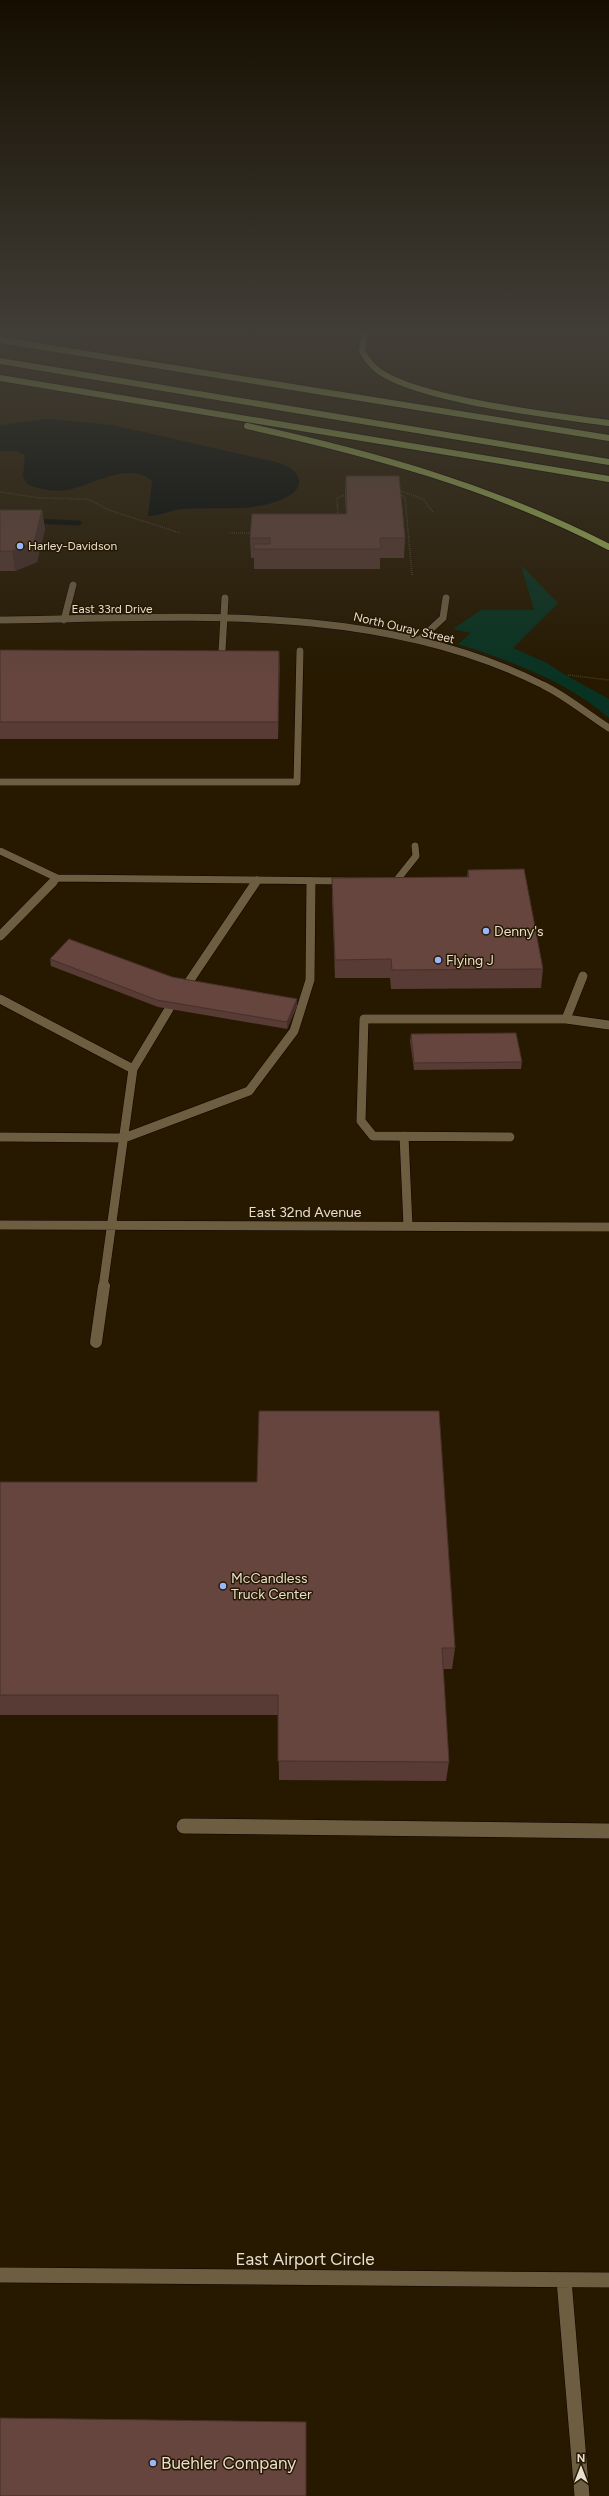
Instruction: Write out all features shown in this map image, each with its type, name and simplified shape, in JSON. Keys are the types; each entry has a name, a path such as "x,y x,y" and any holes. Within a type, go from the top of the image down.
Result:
{"highway":[{"path":"345,448 410,465 504,498 609,547"},
{"path":"423,448 609,480"},
{"path":"527,448 609,462"}],"street":[{"path":"64,620 73,585"},
{"path":"222,651 225,598"},
{"path":"419,640 444,619 448,609 446,598"},
{"name":"East 33rd Drive","path":"0,620 224,619"},
{"name":"North Ouray Street","path":"224,619 316,623 419,640 470,656 530,680 572,702 609,728"},
{"path":"0,782 297,782 300,651"},
{"path":"380,881 396,881 416,856 415,846"},
{"path":"0,851 57,878 349,881"},
{"path":"0,936 57,878"},
{"path":"186,986 257,880"},
{"path":"0,1137 124,1138 249,1091 294,1031 310,980 311,881"},
{"path":"566,1019 583,976"},
{"path":"0,999 133,1069"},
{"path":"96,1342 113,1226 133,1069 169,1009"},
{"path":"510,1137 373,1136 361,1121 364,1019 566,1019 609,1025"},
{"path":"404,1136 408,1226"},
{"name":"East 32nd Avenue","path":"0,1225 609,1227"},
{"path":"184,1826 609,1831"},
{"name":"East Airport Circle","path":"0,2276 609,2280"},
{"path":"564,2280 582,2496"}],"path":[{"path":"394,489 423,497 430,504 433,512"},
{"path":"0,492 40,498 88,499 109,510 180,533"},
{"path":"338,519 337,498 344,494 351,494"},
{"path":"392,494 405,497 412,575"},
{"path":"230,533 261,533"},
{"path":"567,675 609,680"}],"green space":[{"path":"521,565 558,603 513,648 547,663 609,699 609,718 575,693 556,683 518,665 458,644 471,633 453,629 481,610 534,610"}],"shaded area":[{"path":"0,448 216,448 280,463 287,466 297,475 299,485 291,495 259,506 246,508 183,509 148,516 152,481 142,475 132,473 110,476 66,490 56,491 41,489 27,484 23,476 25,455 17,451 0,451"}],"building":[{"path":"346,476 399,476 405,538 380,538 381,549 254,549 254,544 270,544 270,538 250,538 252,514 347,514"},
{"path":"0,510 42,510 34,542 12,551 0,551"},
{"path":"0,650 279,651 278,722 0,722"},
{"path":"524,869 543,969 392,970 391,959 335,960 332,878 469,877 468,870"},
{"path":"69,939 172,977 297,999 287,1022 157,1000 50,959"},
{"path":"516,1033 522,1062 414,1063 411,1034"},
{"name":"McCandless Truck Center","path":"259,1411 439,1411 455,1648 442,1648 449,1762 278,1761 278,1695 0,1695 0,1482 257,1482"},
{"name":"Buehler Company","path":"0,2418 306,2422 306,2496 0,2496"}],"waterway":[{"path":"33,521 79,523"}],"place":[{"name":"Harley-Davidson","path":"20,546"},
{"name":"Denny's","path":"486,931"},
{"name":"Flying J","path":"438,960"},
{"name":"McCandless Truck Center","path":"223,1586"},
{"name":"Buehler Company","path":"153,2463"}]}
